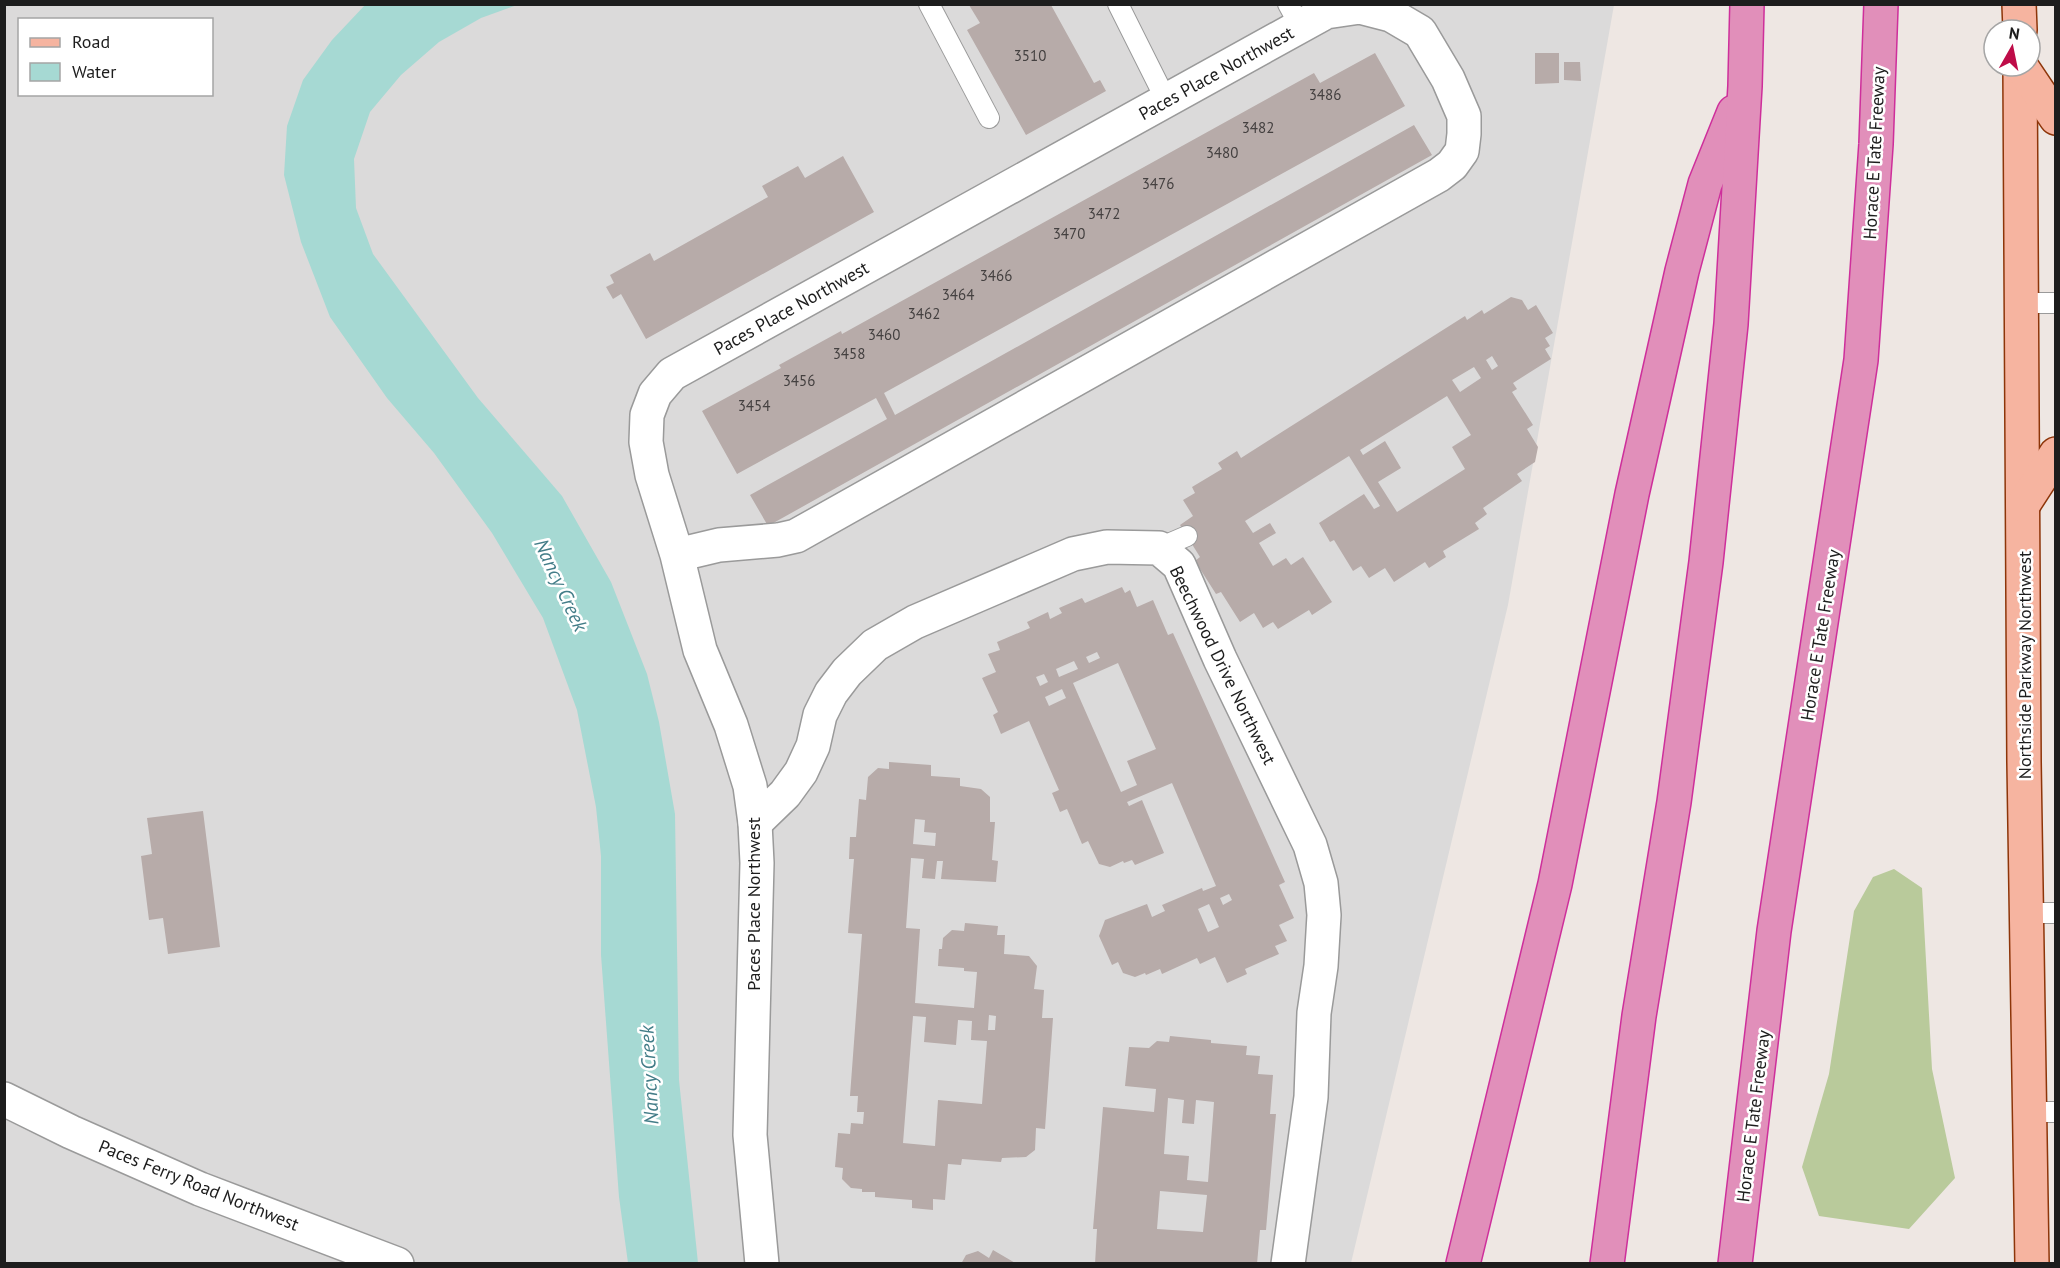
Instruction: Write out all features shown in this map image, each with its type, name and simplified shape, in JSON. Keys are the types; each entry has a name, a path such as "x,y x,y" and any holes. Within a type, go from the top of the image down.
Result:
{"highway":[{"path":"1607,1263 1639,1016 1674,802 1707,562 1731,324 1745,86 1747,4"},
{"name":"Horace E Tate Freeway","path":"1736,1263 1774,931 1861,360 1876,144 1881,4"},
{"path":"1463,1263 1555,884 1630,506 1682,271 1705,184 1745,86"}],"main road":[{"name":"Northside Parkway Northwest","path":"2020,78 2024,762 2041,913 2043,1112 2032,1263"},
{"path":"2028,78 2055,118"},
{"path":"2023,505 2055,454"}],"street":[{"name":"Paces Place Northwest","path":"677,555 719,545 778,540 796,536 1439,175 1452,165 1462,151 1464,116 1449,79 1420,32 1391,15 1360,7 1294,15 1166,100 672,374 655,394 647,415 646,442 652,475 677,555 700,650 730,725 750,786 755,823 757,874 750,1135 762,1263"},
{"name":"Beechwood Drive Northwest","path":"755,823 785,794 801,772 813,746 820,716 831,693 847,672 875,645 915,622 1073,554 1107,548 1173,542 1179,565 1220,658 1310,844 1321,883 1324,915 1321,966 1314,1013 1311,1096 1288,1263"},
{"name":"Paces Ferry Road Northwest","path":"4,1099 71,1132 200,1189 396,1263"}],"lane":[{"path":"929,4 989,118"},
{"path":"1118,4 1166,100"},
{"path":"2021,303 2055,303"}],"shaded area":[{"path":"5,5 1614,5 1508,605 1351,1263 5,1264"}],"green space":[{"path":"1894,869 1922,888 1932,1069 1955,1178 1909,1229 1819,1216 1802,1167 1829,1074 1854,911 1873,877"}],"water":[{"name":"Nancy Creek","path":"366,4 517,5 481,18 439,42 401,75 370,112 354,159 356,208 373,254 478,398 562,496 611,582 647,674 659,722 675,814 679,1080 698,1263 628,1263 619,1197 601,955 601,856 596,807 577,710 543,618 492,533 434,453 387,398 330,317 301,242 284,175 287,126 303,80 332,40"}],"building":[{"path":"969,5 1051,5 1094,83 1100,80 1106,91 1026,135 967,30 980,23"},
{"path":"1375,53 1405,106 884,393 895,415 1414,125 1432,155 768,526 750,495 887,419 876,398 737,474 702,411 781,368 779,365 841,331 842,334 1314,73 1320,83"},
{"path":"1535,53 1559,53 1559,83 1535,84"},
{"path":"1564,62 1580,62 1581,81 1564,80"},
{"path":"843,156 874,212 646,339 621,294 613,299 606,287 614,283 610,275 650,253 654,261 768,197 762,186 798,166 805,178"},
{"path":"1511,297 1522,300 1528,310 1536,305 1553,333 1545,338 1550,346 1545,349 1551,359 1513,383 1517,389 1512,392 1533,425 1527,429 1538,447 1535,462 1517,474 1522,481 1483,508 1487,514 1475,523 1479,529 1443,551 1446,557 1429,568 1425,562 1394,582 1385,568 1369,578 1361,566 1353,571 1334,540 1330,542 1319,523 1364,494 1374,509 1380,506 1349,456 1245,521 1253,533 1270,523 1276,533 1259,543 1273,566 1286,558 1291,565 1303,557 1332,602 1312,615 1309,610 1278,629 1273,622 1263,628 1254,613 1240,622 1221,592 1216,594 1195,561 1200,557 1180,525 1193,516 1183,500 1195,493 1192,487 1222,469 1218,463 1237,451 1241,458 1465,316 1467,320 1482,310 1484,314","holes":["1492,356 1498,366 1492,370 1486,360","1474,367 1481,378 1460,392 1452,380","1447,396 1471,435 1452,447 1465,469 1397,512 1378,482 1401,468 1385,441 1363,455 1360,450"]},
{"path":"1122,587 1125,593 1130,590 1137,607 1153,600 1168,635 1173,633 1285,882 1279,885 1294,918 1279,925 1287,941 1275,946 1279,954 1245,969 1247,974 1227,983 1215,957 1200,964 1197,958 1162,974 1160,969 1135,977 1123,973 1118,962 1112,965 1099,936 1105,920 1147,904 1152,917 1165,911 1162,905 1202,888 1203,891 1216,886 1172,783 1127,802 1129,806 1142,800 1164,853 1135,865 1132,860 1110,867 1099,864 1088,841 1082,844 1067,809 1060,812 1052,793 1059,790 1029,721 1001,734 993,715 998,712 982,678 996,672 988,654 1000,650 997,642 1030,628 1027,622 1048,612 1050,619 1062,613 1059,608 1082,598 1085,603","holes":["1097,652 1100,658 1089,663 1086,657","1074,661 1078,669 1059,677 1056,669","1118,663 1156,749 1127,761 1137,785 1121,792 1073,683","1044,674 1048,682 1040,686 1036,677","1062,689 1066,698 1049,706 1045,697","1229,894 1232,900 1223,905 1220,898","1209,904 1219,927 1208,932 1198,909"]},
{"path":"889,762 931,765 931,776 960,778 960,786 981,789 990,797 990,822 995,822 992,860 998,861 996,882 941,879 943,861 937,861 935,879 922,878 924,859 911,858 906,928 920,929 915,1003 974,1008 977,972 964,971 964,968 938,966 939,949 942,949 943,938 952,930 964,931 965,923 998,926 997,935 1005,935 1004,954 1029,956 1037,966 1034,989 1044,990 1042,1018 1053,1018 1045,1129 1036,1128 1035,1150 1026,1157 1002,1158 1001,1162 962,1159 961,1165 948,1164 945,1200 933,1199 933,1210 912,1208 912,1200 875,1197 875,1192 862,1192 862,1189 851,1188 842,1179 843,1168 835,1167 838,1133 850,1134 851,1123 863,1124 864,1112 857,1112 858,1096 850,1096 862,934 848,933 854,859 849,859 850,837 856,837 859,799 866,800 868,777 878,768 889,769","holes":["915,819 925,820 924,832 936,833 935,846 913,844","989,1015 996,1016 995,1030 988,1030","913,1016 926,1017 924,1042 956,1045 958,1020 972,1021 971,1040 987,1041 982,1104 938,1100 935,1146 903,1143"]},
{"path":"203,811 220,947 168,954 163,918 149,920 141,856 152,854 147,818"},
{"path":"1170,1036 1247,1046 1246,1055 1260,1056 1258,1074 1273,1075 1270,1114 1276,1114 1266,1230 1260,1230 1257,1264 1095,1264 1097,1229 1093,1229 1103,1107 1154,1112 1156,1089 1125,1086 1129,1047 1149,1048 1157,1041 1169,1042","holes":["1168,1098 1184,1100 1182,1123 1194,1124 1196,1100 1214,1102 1208,1182 1187,1180 1189,1156 1164,1154","1160,1191 1207,1195 1203,1232 1157,1229"]},
{"path":"993,1250 1017,1264 961,1264 966,1255 978,1251 989,1258"}]}
